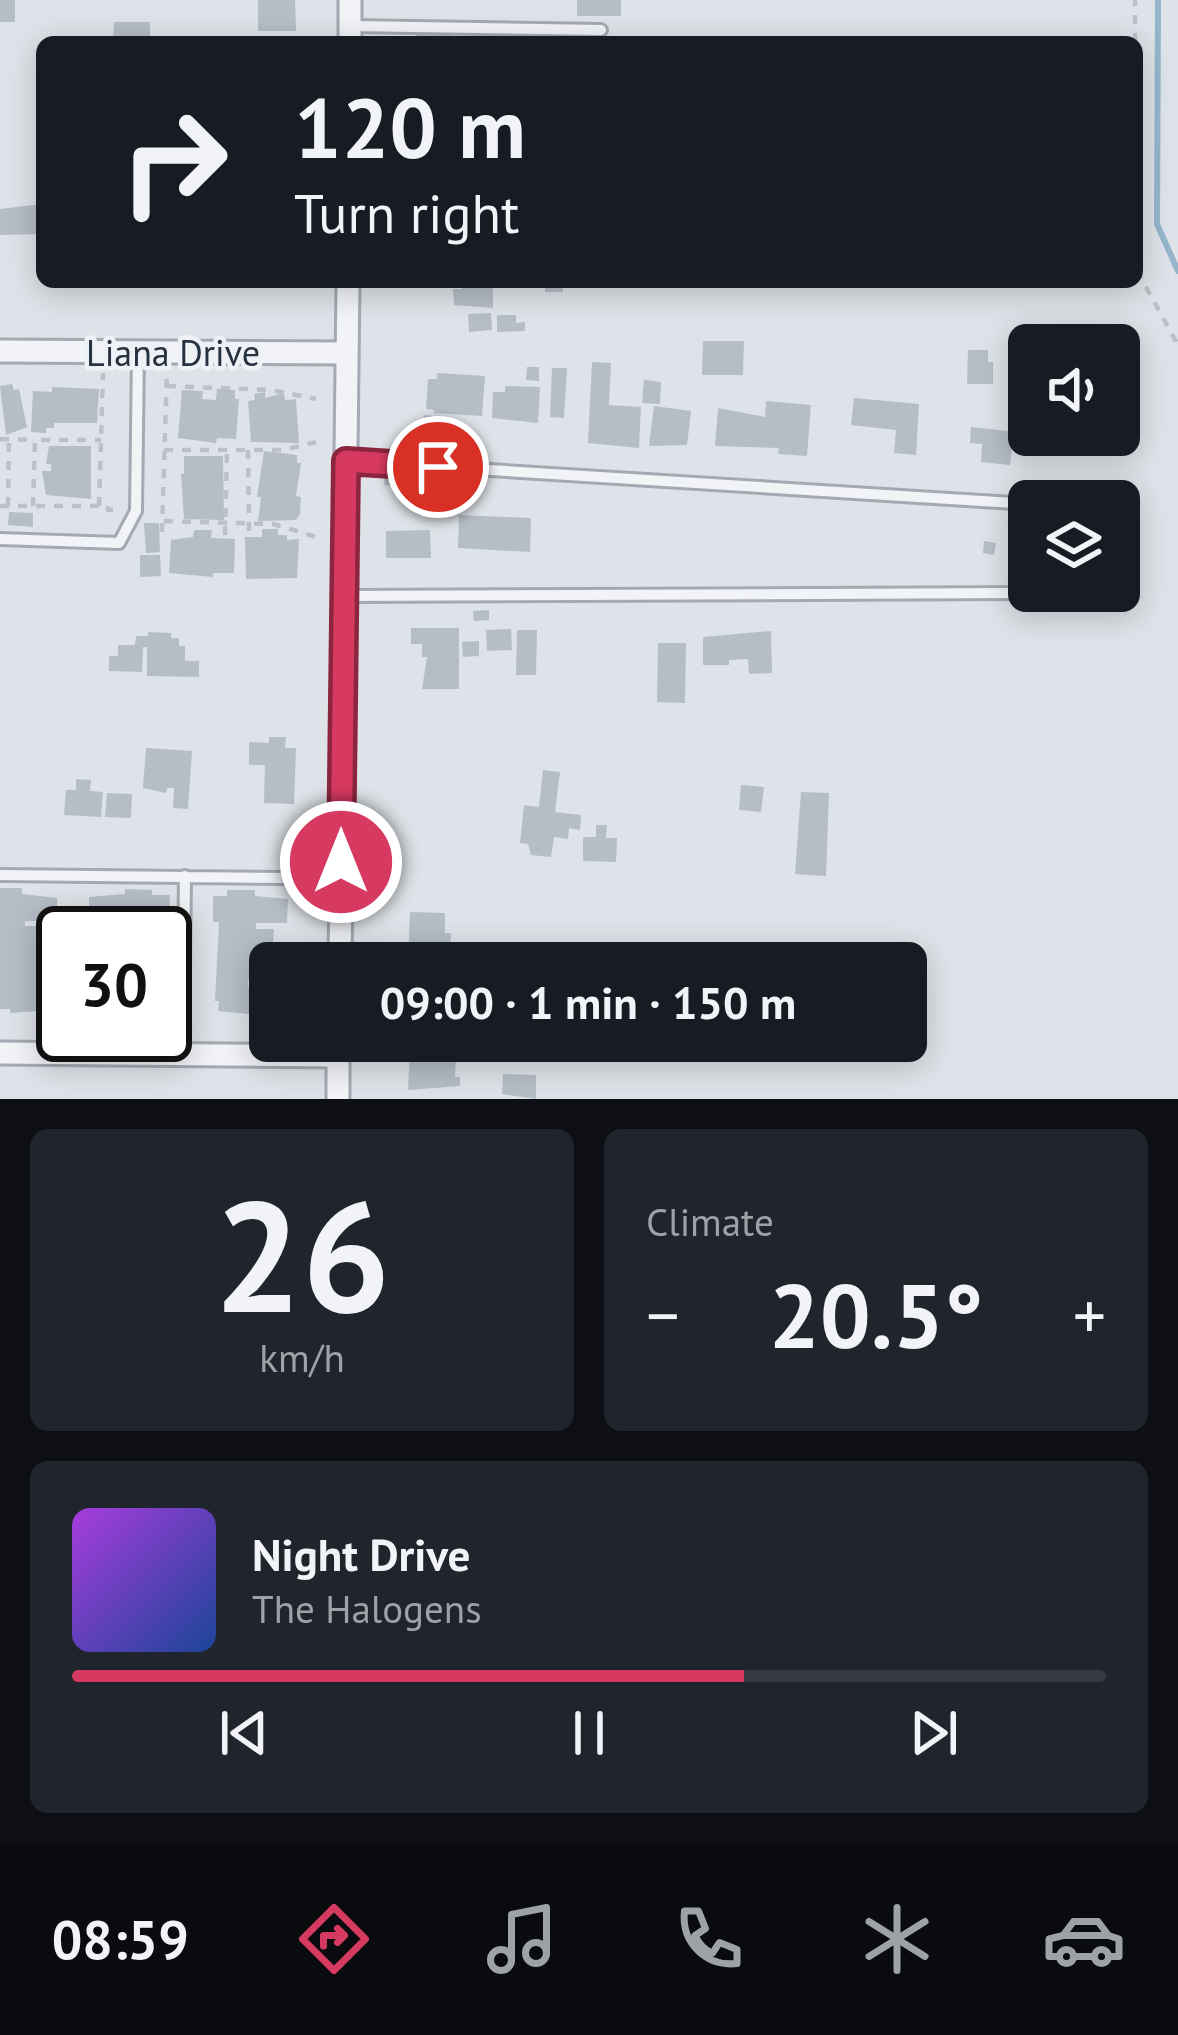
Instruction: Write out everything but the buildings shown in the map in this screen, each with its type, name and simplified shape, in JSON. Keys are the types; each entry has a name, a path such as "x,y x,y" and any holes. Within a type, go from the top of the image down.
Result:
{"street":[{"path":"350,0 350,34"},
{"path":"340,942 348,288"},
{"name":"Liana Drive","path":"0,351 347,353"},
{"path":"192,1055 249,1052"},
{"path":"0,1053 36,1053"},
{"path":"338,1062 338,1099"}],"lane":[{"path":"350,34 601,30"},
{"path":"0,539 119,543 136,511 138,352"},
{"path":"346,461 1008,503"},
{"path":"343,596 1008,593"},
{"path":"0,875 287,878"},
{"path":"184,877 184,906"}],"path":[{"path":"1135,0 1135,36"},
{"path":"1143,282 1178,345"},
{"path":"99,506 103,370"},
{"path":"162,532 167,371"},
{"path":"166,386 271,390 316,399"},
{"path":"0,439 101,440"},
{"path":"9,439 4,506 116,510"},
{"path":"33,506 35,440"},
{"path":"164,450 283,450 316,442"},
{"path":"225,535 227,450"},
{"path":"248,450 249,527"},
{"path":"164,521 249,527 274,524 316,537"}],"waterway":[{"path":"1158,0 1157,224 1178,271"}],"route":[{"path":"341,862 346,461 438,467"}]}
